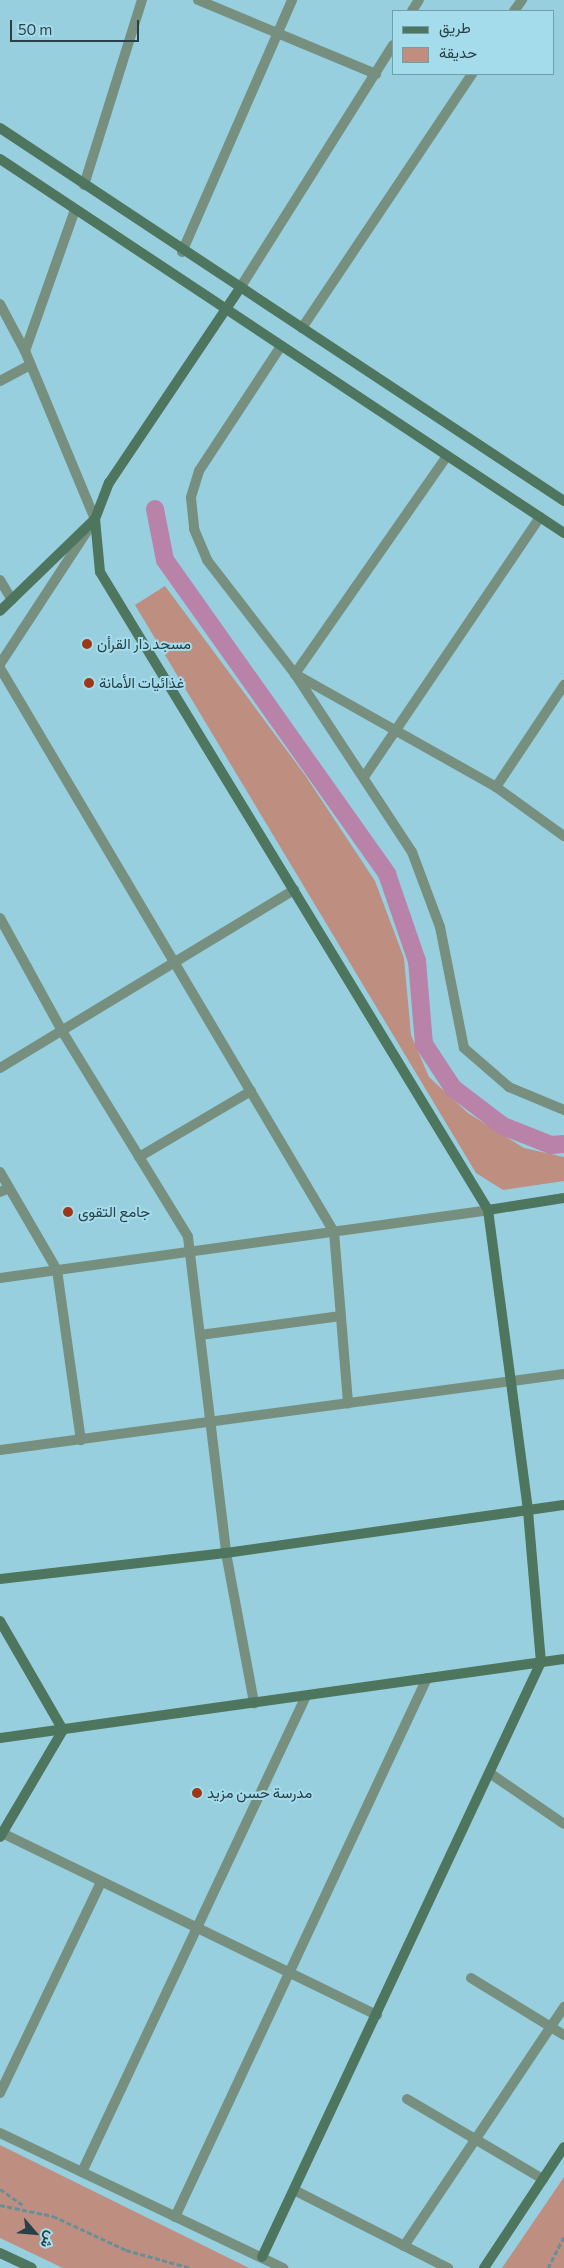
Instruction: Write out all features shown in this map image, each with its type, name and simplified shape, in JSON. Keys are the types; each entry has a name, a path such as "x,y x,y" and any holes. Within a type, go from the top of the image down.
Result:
{"main road":[{"path":"0,128 182,252 302,328 564,501"},
{"path":"0,159 564,533"},
{"path":"0,611 94,520 109,484 240,288"},
{"path":"94,520 100,572 488,1210 508,1382 528,1510 541,1662 491,1774 262,2258"},
{"path":"488,1210 564,1198"},
{"path":"0,1579 226,1553 564,1505"},
{"path":"0,1622 63,1730"},
{"path":"0,1738 564,1659"},
{"path":"1,1835 63,1730"},
{"path":"484,2268 564,2147"},
{"path":"0,2253 32,2268"}],"street":[{"path":"84,185 142,0"},
{"path":"198,0 376,74"},
{"path":"182,252 279,34 292,0"},
{"path":"240,288 392,47"},
{"path":"302,328 471,75"},
{"path":"25,351 75,210"},
{"path":"0,304 25,351 94,520 0,666 334,1232 348,1403"},
{"path":"282,346 199,471 191,498 194,529 207,560 296,674 412,852 440,927 464,1048 509,1087 564,1110"},
{"path":"0,381 30,365"},
{"path":"296,674 447,456"},
{"path":"364,777 540,517"},
{"path":"0,580 12,600"},
{"path":"296,674 496,787 564,836"},
{"path":"496,787 564,685"},
{"path":"0,1068 176,964 294,890"},
{"path":"0,918 62,1031 188,1237 188,1252 213,1421 226,1553 254,1703"},
{"path":"139,1157 251,1091"},
{"path":"0,1172 4,1190 57,1270 81,1440"},
{"path":"0,1278 488,1210"},
{"path":"200,1335 341,1316"},
{"path":"0,1450 564,1374"},
{"path":"175,2216 427,1678"},
{"path":"82,2172 306,1696"},
{"path":"491,1774 564,1824"},
{"path":"1,1835 377,2015"},
{"path":"0,2093 102,1882"},
{"path":"471,1978 564,2036"},
{"path":"404,2246 473,2138 564,2007"},
{"path":"407,2100 543,2179"},
{"path":"0,2133 283,2268"},
{"path":"294,2190 448,2268"}],"path":[{"path":"0,2189 27,2208 126,2250 191,2268"},
{"path":"0,2205 27,2208"},
{"path":"548,2268 564,2237"}],"green space":[{"path":"165,586 305,775 375,881 404,958 411,1035 429,1077 468,1113 524,1148 564,1157 564,1181 503,1190 476,1173 135,605"},
{"path":"0,2145 249,2268 63,2268 0,2238"},
{"path":"564,2177 564,2268 502,2268"}],"waterway":[{"path":"155,509 165,560 387,874 417,961 424,1044 453,1088 503,1126 551,1145 564,1144"}],"place":[{"name":"مسجد دار القرأن","path":"87,644"},
{"name":"غذائيات الأمانة","path":"89,683"},
{"name":"جامع التقوى","path":"68,1212"},
{"name":"مدرسة حسن مزيد","path":"197,1793"}]}
